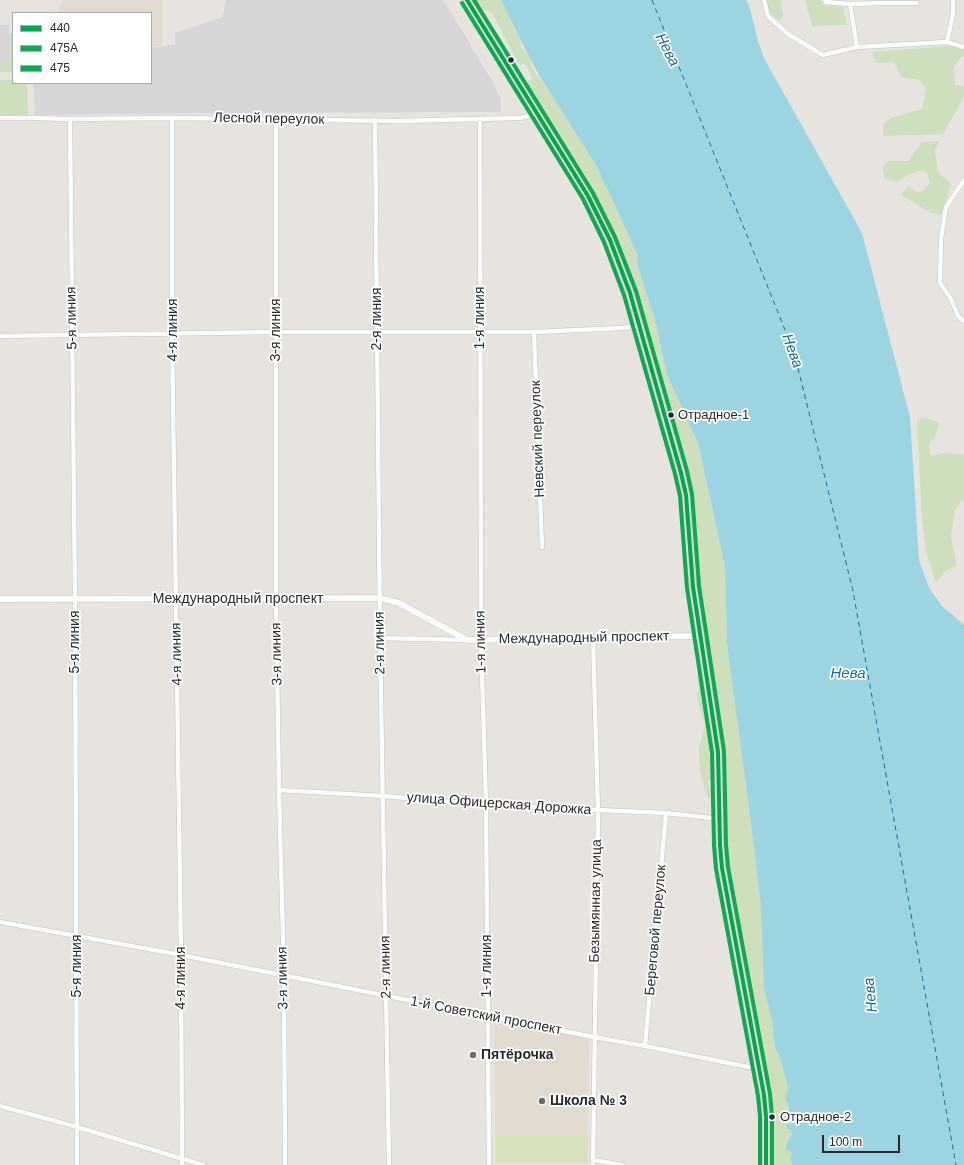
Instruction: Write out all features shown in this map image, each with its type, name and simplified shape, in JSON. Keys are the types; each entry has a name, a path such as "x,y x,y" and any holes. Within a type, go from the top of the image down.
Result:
{"main road":[{"path":"467,0 600,217 630,293 686,495 691,565 700,636 718,752 720,845 726,890 764,1095 766,1116 766,1165"}],"street":[{"path":"764,0 768,16 788,34 823,55 857,47 946,42 964,47"},
{"path":"825,0 826,2 850,4 882,1 917,3"},
{"path":"946,42 953,14 952,0"},
{"path":"850,4 857,47"},
{"name":"Лесной переулок","path":"0,118 375,120 520,118 529,116 536,112"},
{"name":"4-я линия","path":"172,118 172,334 181,955 182,1165"},
{"name":"1-я линия","path":"480,118 481,640 486,805 489,1165"},
{"name":"5-я линия","path":"70,119 75,599 77,1165"},
{"name":"3-я линия","path":"276,119 276,598 284,975 285,1165"},
{"name":"2-я линия","path":"375,120 380,638 389,1165"},
{"path":"964,180 946,207 941,239 940,283 951,299 958,316 964,321"},
{"path":"0,336 276,332 534,332 639,326"},
{"name":"Невский переулок","path":"534,332 542,547"},
{"name":"Международный проспект","path":"0,599 380,598 399,602 467,640"},
{"name":"Международный проспект","path":"380,638 481,640 700,636"},
{"name":"Безымянная улица","path":"593,638 598,811 593,1162"},
{"name":"улица Офицерская Дорожка","path":"279,790 383,796 486,805 666,813 720,819"},
{"name":"Береговой переулок","path":"645,1046 666,813"},
{"name":"1-й Советский проспект","path":"0,922 181,955 748,1067 759,1066"},
{"path":"0,1106 77,1127 203,1165"},
{"path":"593,1162 622,1165"}],"shaded area":[{"path":"64,0 162,0 162,46 152,46 152,12 59,12 59,8"},
{"path":"226,0 443,0 493,82 501,101 501,112 35,114 33,84 152,84 152,46 157,47 175,44 175,33 223,17"},
{"path":"0,25 9,25 9,62 0,62"},
{"name":"Школа № 3","path":"494,1021 589,1039 588,1163 496,1163"}],"green space":[{"path":"473,0 501,0 520,41 522,49 530,57 532,67 537,76 539,75 599,170 602,180 637,254 638,268 655,320 667,375 698,443 725,567 727,645 761,908 764,988 772,1021 775,1047 781,1061 788,1089 785,1099 789,1106 787,1115 790,1120 792,1134 789,1138 790,1151 792,1154 792,1165 770,1165 772,1122 776,1121 776,1113 772,1113 766,1072 740,944 726,864 724,836 723,751 696,560 691,493 687,470 675,423 657,373 633,291 614,238 592,194 526,88 524,84 533,78 524,63 520,66 492,13 478,7"},
{"path":"766,0 782,0 783,16 779,21 770,13"},
{"path":"805,0 821,0 823,5 843,7 847,25 812,26"},
{"path":"9,33 12,33 12,72 0,72 0,62 9,62"},
{"path":"950,46 964,50 964,57 962,56 954,67 955,85 964,86 964,97 943,134 883,136 883,125 890,118 922,109 926,88 920,80 901,77 894,62 877,63 871,52"},
{"path":"0,80 12,80 12,84 27,84 28,115 0,115"},
{"path":"939,141 935,151 938,172 951,184 941,215 931,213 901,195 908,186 917,192 923,191 930,182 927,173 923,170 908,175 898,182 885,179 882,167 889,161 908,161 921,142"},
{"path":"925,418 940,423 935,437 929,445 931,456 948,452 953,454 964,454 964,500 955,510 951,536 957,565 944,572 936,583 926,552 922,522 917,420"},
{"path":"699,671 702,672 706,696 707,709 704,711 704,715 710,724 712,737 712,746 708,753 713,763 711,767 714,772 714,780 708,780 708,786 714,797 711,799 707,797 700,772 699,748 705,725 697,699 697,674"},
{"path":"496,1135 586,1135 586,1162 496,1162"}],"water":[{"name":"Нева","path":"501,0 746,0 749,5 764,58 862,233 910,417 919,560 929,588 942,606 964,625 964,1165 792,1165 790,1159 792,1154 790,1151 786,1150 789,1138 792,1134 791,1130 787,1129 787,1124 791,1124 791,1121 787,1115 789,1106 785,1099 788,1089 781,1061 775,1047 772,1021 764,988 761,908 727,645 725,567 698,443 667,375 655,320 638,268 637,254 602,180 599,170 539,75"}],"ferry route":[{"path":"652,0 794,352 853,591 956,1165"}],"transit line":[{"name":"440","path":"467,0 588,196 610,240 630,293 681,473 686,495 693,587 718,752 720,845 722,868 764,1095 766,1116 766,1165"},
{"name":"475","path":"474,0 593,193 615,237 636,291 687,471 692,494 699,586 724,751 726,845 728,867 770,1094 772,1116 772,1165"},
{"name":"475А","path":"462,3 583,199 604,242 624,295 675,474 680,496 687,588 712,753 716,869 758,1096 760,1116 760,1165"}],"place":[{"name":"Отрадное-1","path":"671,415"},
{"name":"Пятёрочка","path":"473,1055"},
{"name":"Школа № 3","path":"542,1101"},
{"name":"Отрадное-2","path":"772,1117"}]}
